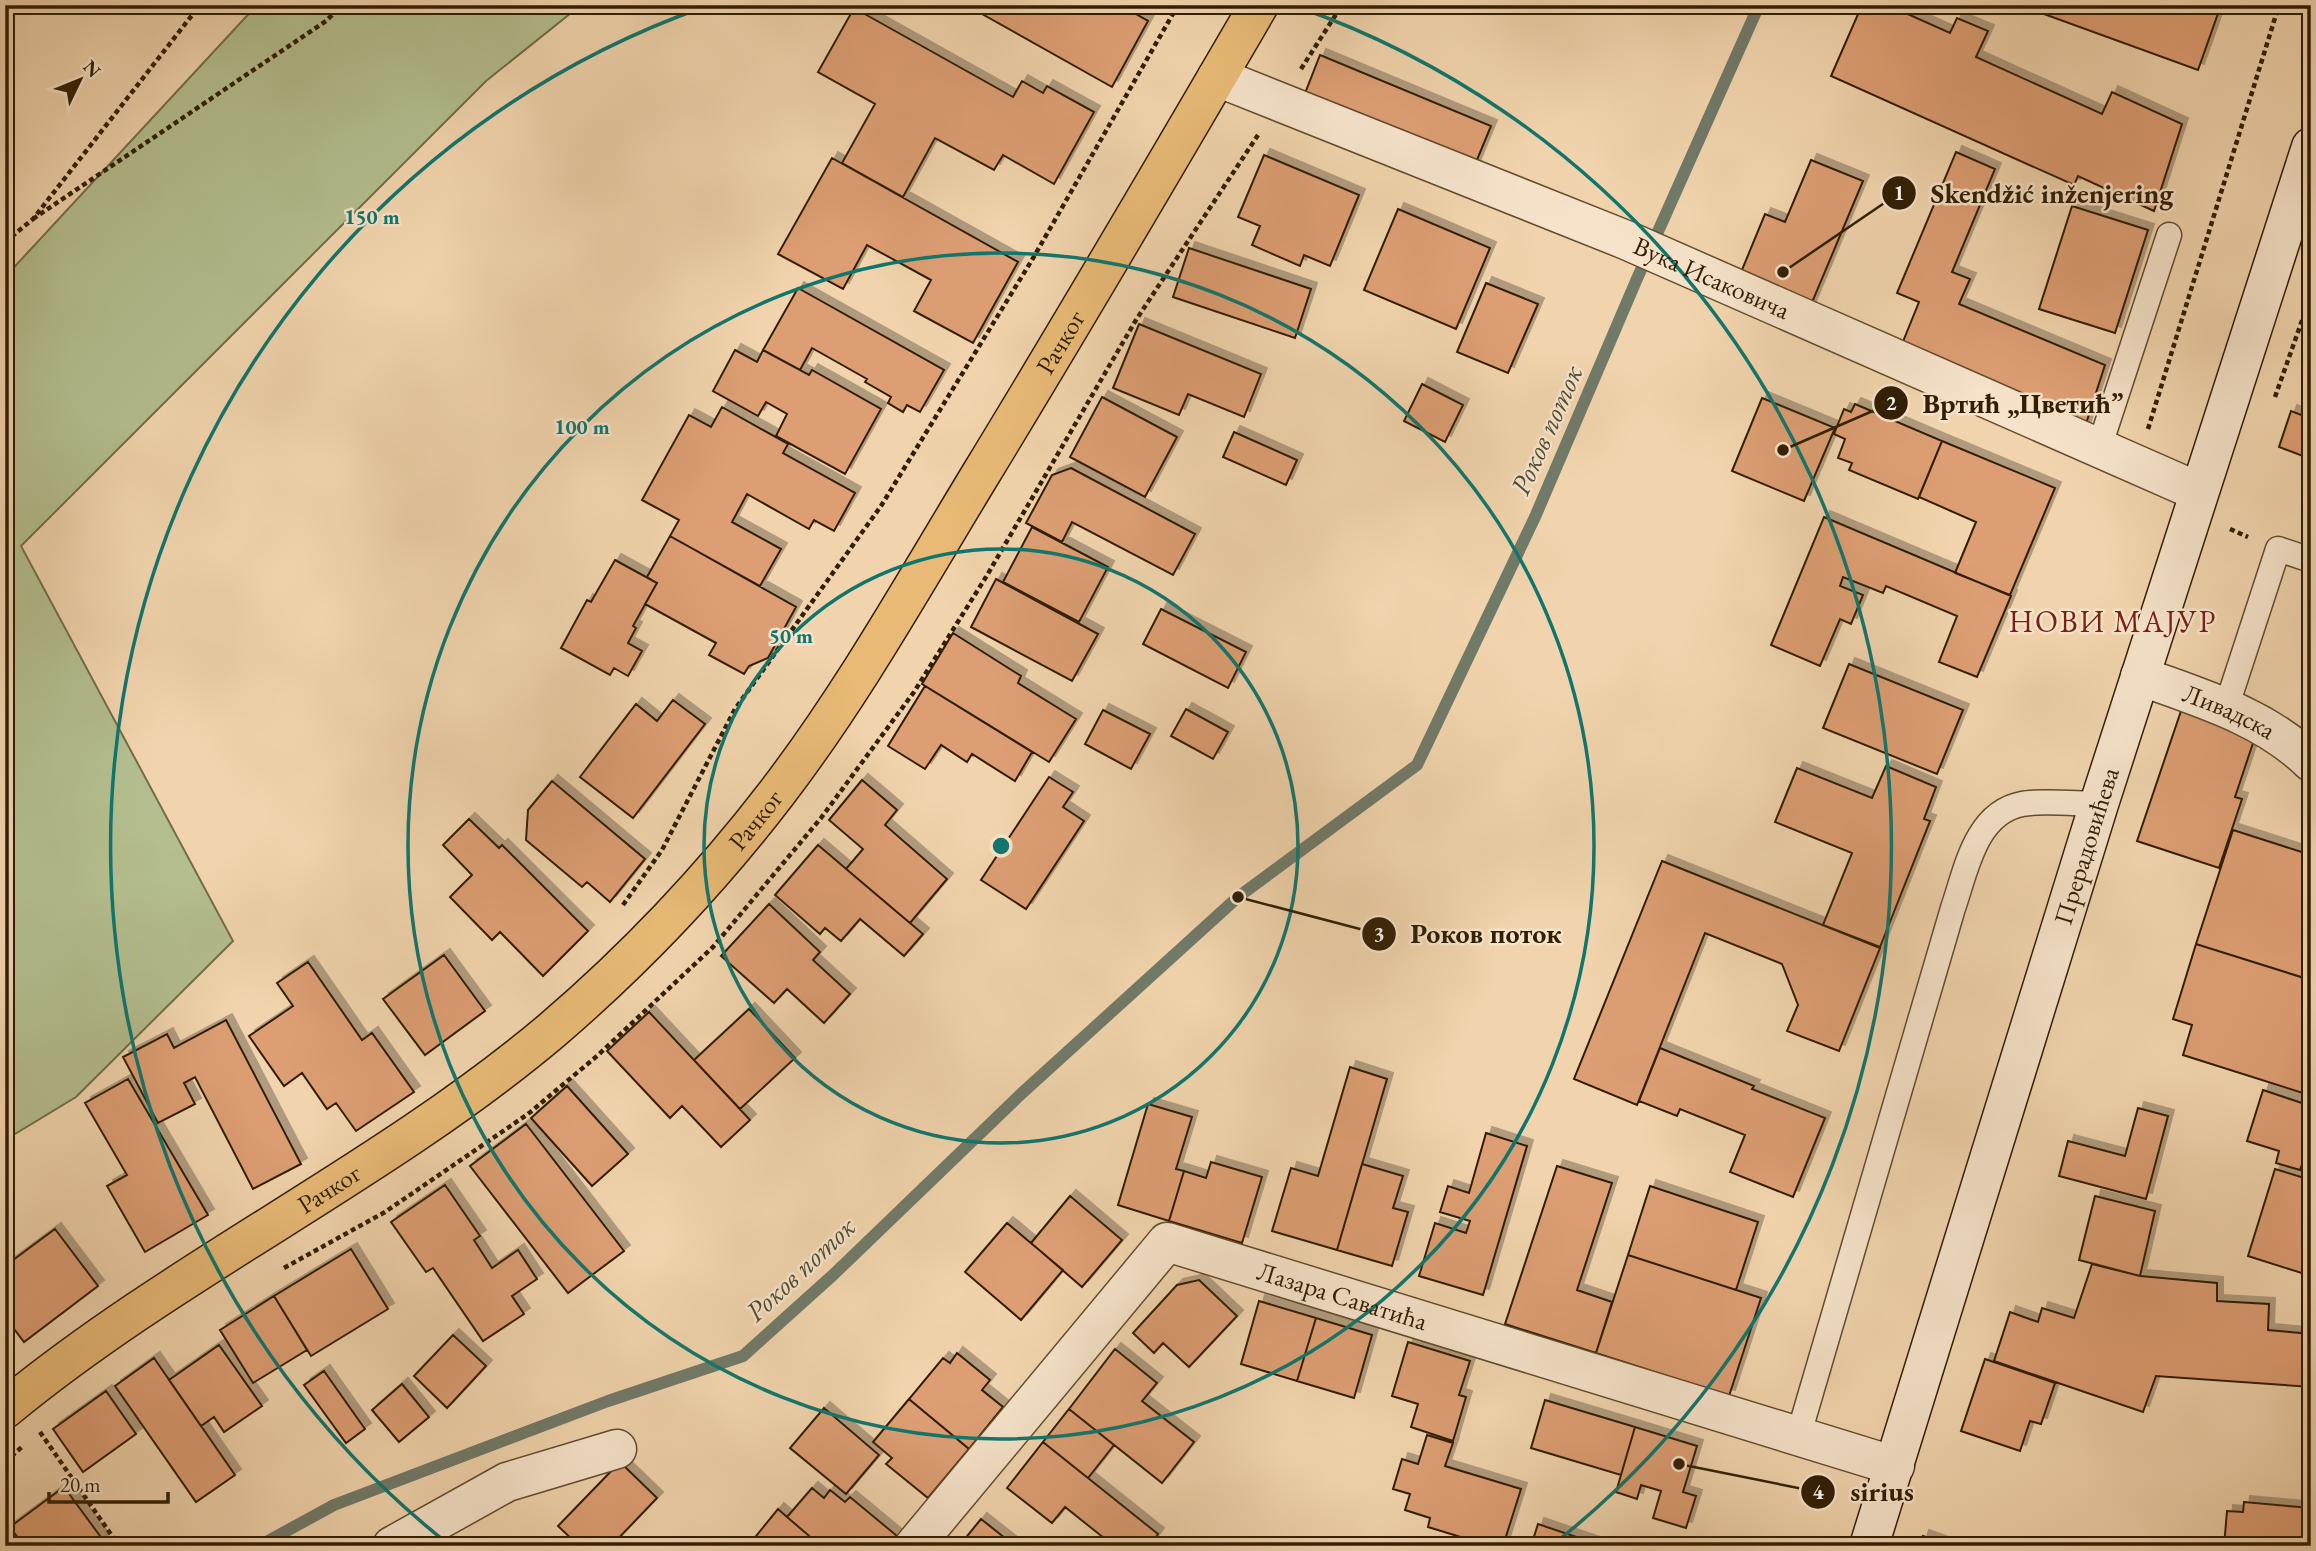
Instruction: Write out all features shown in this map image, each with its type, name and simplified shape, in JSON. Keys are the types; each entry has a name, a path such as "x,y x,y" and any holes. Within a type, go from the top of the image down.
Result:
{"main road":[{"name":"Рачког","path":"11,1404 90,1343 158,1296 297,1209 470,1094 550,1031 619,969 733,848 779,791 835,710 993,454 1259,5"}],"street":[{"name":"Вука Исаковича","path":"1217,76 1626,240 2199,492"},
{"name":"Прерадовићева","path":"1869,1546 2099,804 2311,148"},
{"name":"Ливадска","path":"2140,676 2226,708 2290,742 2308,748"},
{"name":"Лазара Саватића","path":"914,1546 1167,1242 1895,1466"},
{"path":"392,1546 507,1482 617,1449"}],"lane":[{"path":"2099,448 2169,235"},
{"path":"2226,708 2278,549 2311,560"},
{"path":"1798,1437 1953,908 1977,839 1996,816 2021,804 2099,804"}],"path":[{"path":"33,219 200,5"},
{"path":"5,242 33,219 315,29 342,5"},
{"path":"622,907 663,850 735,709 881,506 1032,260 1178,5"},
{"path":"2137,465 2279,5"},
{"path":"11,1404 119,1546"}],"green space":[{"path":"257,5 581,5 486,81 21,546 233,941 76,1097 5,1140 5,277"}],"building":[{"path":"966,5 1120,5 1148,21 1112,87"},
{"path":"1627,5 1643,5 1639,12"},
{"path":"1862,5 1906,5 1903,12 1950,33 1957,18 1988,31 1976,57 2102,114 2112,92 2182,124 2154,211 2078,176 2074,185 1831,76"},
{"path":"2019,5 2221,5 2198,70"},
{"path":"854,8 1013,97 1022,81 1043,93 1047,86 1094,112 1054,184 1003,155 994,170 935,138 903,197 842,163 875,104 818,72"},
{"path":"1320,55 1491,126 1472,172 1302,101"},
{"path":"1956,152 1995,169 1952,272 1970,279 1959,304 2105,365 2083,433 1898,354 1919,302 1897,293"},
{"path":"1264,155 1359,195 1330,266 1304,255 1300,266 1252,245 1260,226 1238,217"},
{"path":"832,158 1018,262 973,343 914,311 931,280 867,245 843,289 778,254"},
{"path":"1811,160 1863,181 1808,312 1737,282 1765,214 1785,222"},
{"path":"2072,206 2148,230 2115,333 2039,309"},
{"path":"1398,209 1490,248 1456,329 1364,290"},
{"path":"1189,248 1311,289 1295,338 1173,297"},
{"path":"1486,283 1538,304 1508,373 1457,352"},
{"path":"798,288 944,370 920,412 907,405 903,412 888,403 891,397 865,382 867,379 812,348 800,370 763,350"},
{"path":"1139,324 1261,374 1244,417 1188,394 1179,415 1113,388"},
{"path":"735,350 757,362 763,350 809,375 812,370 881,409 845,474 776,436 787,414 766,402 758,416 713,391"},
{"path":"1422,384 1463,405 1445,442 1404,421"},
{"path":"2311,395 2311,459 2279,447 2291,411 2304,416"},
{"path":"1102,397 1177,437 1145,497 1070,457"},
{"path":"1762,398 1835,428 1804,501 1732,471"},
{"path":"1855,404 1942,441 1918,499 1849,470 1852,463 1838,458 1845,439 1834,434 1844,409 1851,412"},
{"path":"722,407 788,444 783,453 855,493 834,531 814,520 809,529 747,494 732,522 781,549 760,586 670,536 679,520 642,500 689,415 711,427"},
{"path":"1234,432 1297,460 1286,485 1223,457"},
{"path":"1942,441 2055,488 2010,595 1955,573 1976,522 1919,497"},
{"path":"1071,468 1195,534 1173,575 1072,522 1062,542 1026,523 1052,475"},
{"path":"1824,517 2011,596 1977,677 1939,662 1957,616 1886,586 1883,593 1843,577 1840,586 1863,595 1851,624 1840,619 1820,666 1771,645"},
{"path":"1032,527 1108,567 1079,622 1003,582"},
{"path":"670,536 796,607 768,658 749,666 744,674 709,655 716,643 645,604 657,583 647,577"},
{"path":"615,560 657,583 633,626 636,628 628,643 642,651 628,676 614,668 610,675 561,648 587,600 591,602"},
{"path":"996,579 1098,634 1072,681 971,627"},
{"path":"1161,609 1246,652 1228,688 1143,644"},
{"path":"953,633 1021,676 1018,683 1076,719 1049,762 922,684"},
{"path":"1849,664 1963,710 1937,774 1823,728"},
{"path":"925,686 1032,752 1015,781 972,754 967,762 941,745 925,769 888,746"},
{"path":"673,700 705,724 633,818 580,777 636,704 657,721"},
{"path":"2182,708 2255,737 2235,797 2242,799 2219,868 2137,841"},
{"path":"1186,709 1228,732 1213,759 1171,736"},
{"path":"1103,710 1150,734 1131,769 1085,744"},
{"path":"1886,766 1936,787 1924,819 1930,821 1880,947 1823,925 1852,853 1775,822 1797,768 1872,798"},
{"path":"1049,777 1073,792 1063,807 1084,821 1026,909 981,880"},
{"path":"862,780 897,810 885,825 947,879 910,923 846,869 863,849 829,820"},
{"path":"552,781 645,859 610,902 587,882 582,887 526,840 528,810"},
{"path":"469,819 499,848 502,845 588,931 543,976 500,932 492,940 450,897 472,875 443,845"},
{"path":"2233,830 2311,855 2311,965 2307,979 2196,944"},
{"path":"818,845 923,934 904,956 860,919 841,941 825,928 820,934 775,895"},
{"path":"1662,861 1880,948 1839,1051 1787,1031 1798,1005 1782,964 1705,933 1637,1105 1574,1079"},
{"path":"769,904 820,952 813,960 850,994 824,1023 787,989 774,1003 721,956"},
{"path":"2196,944 2311,980 2311,1080 2306,1094 2183,1055 2192,1025 2173,1019"},
{"path":"444,955 485,1011 425,1055 383,999"},
{"path":"308,962 362,1040 372,1033 414,1092 356,1131 336,1103 327,1109 302,1073 284,1086 249,1036 293,1006 277,983"},
{"path":"749,1009 795,1058 740,1109 694,1060"},
{"path":"649,1012 750,1120 721,1147 682,1106 670,1118 607,1051"},
{"path":"226,1020 301,1164 253,1189 195,1077 184,1083 195,1104 158,1123 123,1057 167,1034 174,1048"},
{"path":"1660,1048 1825,1118 1793,1197 1730,1172 1745,1135 1680,1109 1677,1116 1639,1101"},
{"path":"1350,1067 1387,1079 1337,1250 1272,1231 1291,1168 1318,1176"},
{"path":"128,1079 208,1215 145,1252 107,1186 127,1175 85,1103"},
{"path":"567,1086 628,1154 592,1186 531,1118"},
{"path":"2263,1090 2311,1106 2311,1161 2304,1159 2300,1170 2276,1163 2279,1151 2247,1141"},
{"path":"1148,1104 1192,1117 1176,1169 1184,1171 1169,1221 1118,1205"},
{"path":"2138,1108 2168,1116 2146,1199 2059,1176 2068,1141 2125,1156"},
{"path":"526,1124 624,1251 568,1293 470,1166"},
{"path":"1486,1133 1527,1146 1483,1295 1419,1276 1435,1223 1466,1233 1470,1221 1440,1212 1448,1186 1469,1193"},
{"path":"1211,1162 1262,1177 1242,1243 1169,1221 1184,1171 1206,1178"},
{"path":"1362,1164 1403,1176 1393,1208 1408,1212 1392,1266 1337,1250"},
{"path":"1557,1166 1612,1183 1577,1290 1612,1302 1596,1353 1505,1324"},
{"path":"2275,1169 2311,1180 2311,1276 2248,1256"},
{"path":"445,1185 480,1236 474,1240 492,1268 518,1250 537,1279 512,1296 524,1314 483,1341 433,1268 426,1272 391,1222"},
{"path":"1650,1186 1758,1222 1736,1290 1628,1255"},
{"path":"1070,1196 1122,1240 1082,1287 1031,1243"},
{"path":"2095,1196 2155,1211 2140,1276 2079,1260"},
{"path":"1007,1223 1063,1270 1021,1320 965,1272"},
{"path":"55,1229 98,1286 24,1342 5,1317 5,1266"},
{"path":"351,1249 388,1309 311,1356 274,1296"},
{"path":"1628,1255 1761,1298 1729,1396 1596,1353"},
{"path":"2092,1264 2140,1276 2217,1283 2217,1301 2269,1304 2268,1330 2311,1334 2311,1387 2156,1376 2143,1412 1994,1361 2010,1312 2038,1322 2042,1308 2074,1318"},
{"path":"1199,1280 1237,1316 1189,1367 1163,1343 1154,1353 1133,1333 1177,1285"},
{"path":"274,1296 307,1350 253,1383 220,1330"},
{"path":"1259,1301 1316,1318 1297,1381 1241,1364"},
{"path":"1316,1318 1372,1335 1354,1398 1297,1381"},
{"path":"453,1335 486,1366 447,1408 414,1376"},
{"path":"1408,1342 1470,1361 1459,1395 1466,1397 1453,1441 1411,1427 1418,1404 1392,1396"},
{"path":"219,1345 262,1406 224,1432 214,1417 201,1426 169,1380"},
{"path":"1115,1349 1157,1383 1142,1401 1194,1442 1162,1483 1069,1409"},
{"path":"957,1353 990,1380 982,1390 1003,1407 969,1449 909,1399 943,1358 950,1363"},
{"path":"154,1358 235,1475 196,1502 115,1386"},
{"path":"1985,1359 2055,1383 2041,1424 2030,1421 2020,1451 1961,1431"},
{"path":"324,1371 365,1429 346,1443 304,1385"},
{"path":"402,1384 429,1417 399,1442 372,1410"},
{"path":"106,1391 136,1434 83,1472 53,1429"},
{"path":"909,1399 969,1449 928,1498 886,1464 892,1458 873,1442"},
{"path":"1545,1400 1635,1427 1621,1475 1531,1448"},
{"path":"824,1408 879,1455 846,1494 790,1448"},
{"path":"1069,1409 1114,1445 1088,1478 1043,1442"},
{"path":"1635,1427 1697,1446 1683,1492 1696,1496 1686,1528 1653,1518 1661,1491 1641,1485 1637,1499 1616,1492"},
{"path":"1427,1435 1453,1443 1445,1466 1521,1489 1503,1546 1490,1546 1428,1527 1430,1518 1405,1510 1410,1494 1393,1489 1402,1459 1418,1464"},
{"path":"1043,1442 1158,1534 1149,1546 1114,1546 1065,1507 1052,1523 1007,1488"},
{"path":"620,1462 657,1498 611,1546 579,1546 558,1526"},
{"path":"64,1487 103,1540 96,1546 24,1546 10,1527"},
{"path":"812,1488 824,1498 830,1490 845,1502 850,1497 897,1536 888,1546 821,1546 787,1517"},
{"path":"2244,1502 2311,1508 2311,1546 2224,1546 2227,1511 2243,1512"},
{"path":"778,1509 787,1517 821,1546 748,1546"},
{"path":"981,1519 1015,1546 959,1546"},
{"path":"1538,1524 1603,1546 1531,1546"},
{"path":"1923,1536 1951,1546 1920,1546"}],"waterway":[{"name":"Роков поток","path":"259,1546 334,1505 608,1401 743,1356 833,1275 1021,1094 1238,897 1417,765 1535,517 1759,5"}],"place":[{"name":"Skendžić inženjering","path":"1783,272"},
{"name":"Вртић „Цветић”","path":"1783,450"},
{"name":"Роков поток","path":"1238,897"},
{"name":"sirius","path":"1679,1464"}],"district":[{"name":"НОВИ МАЈУР","path":"2113,622"}]}
